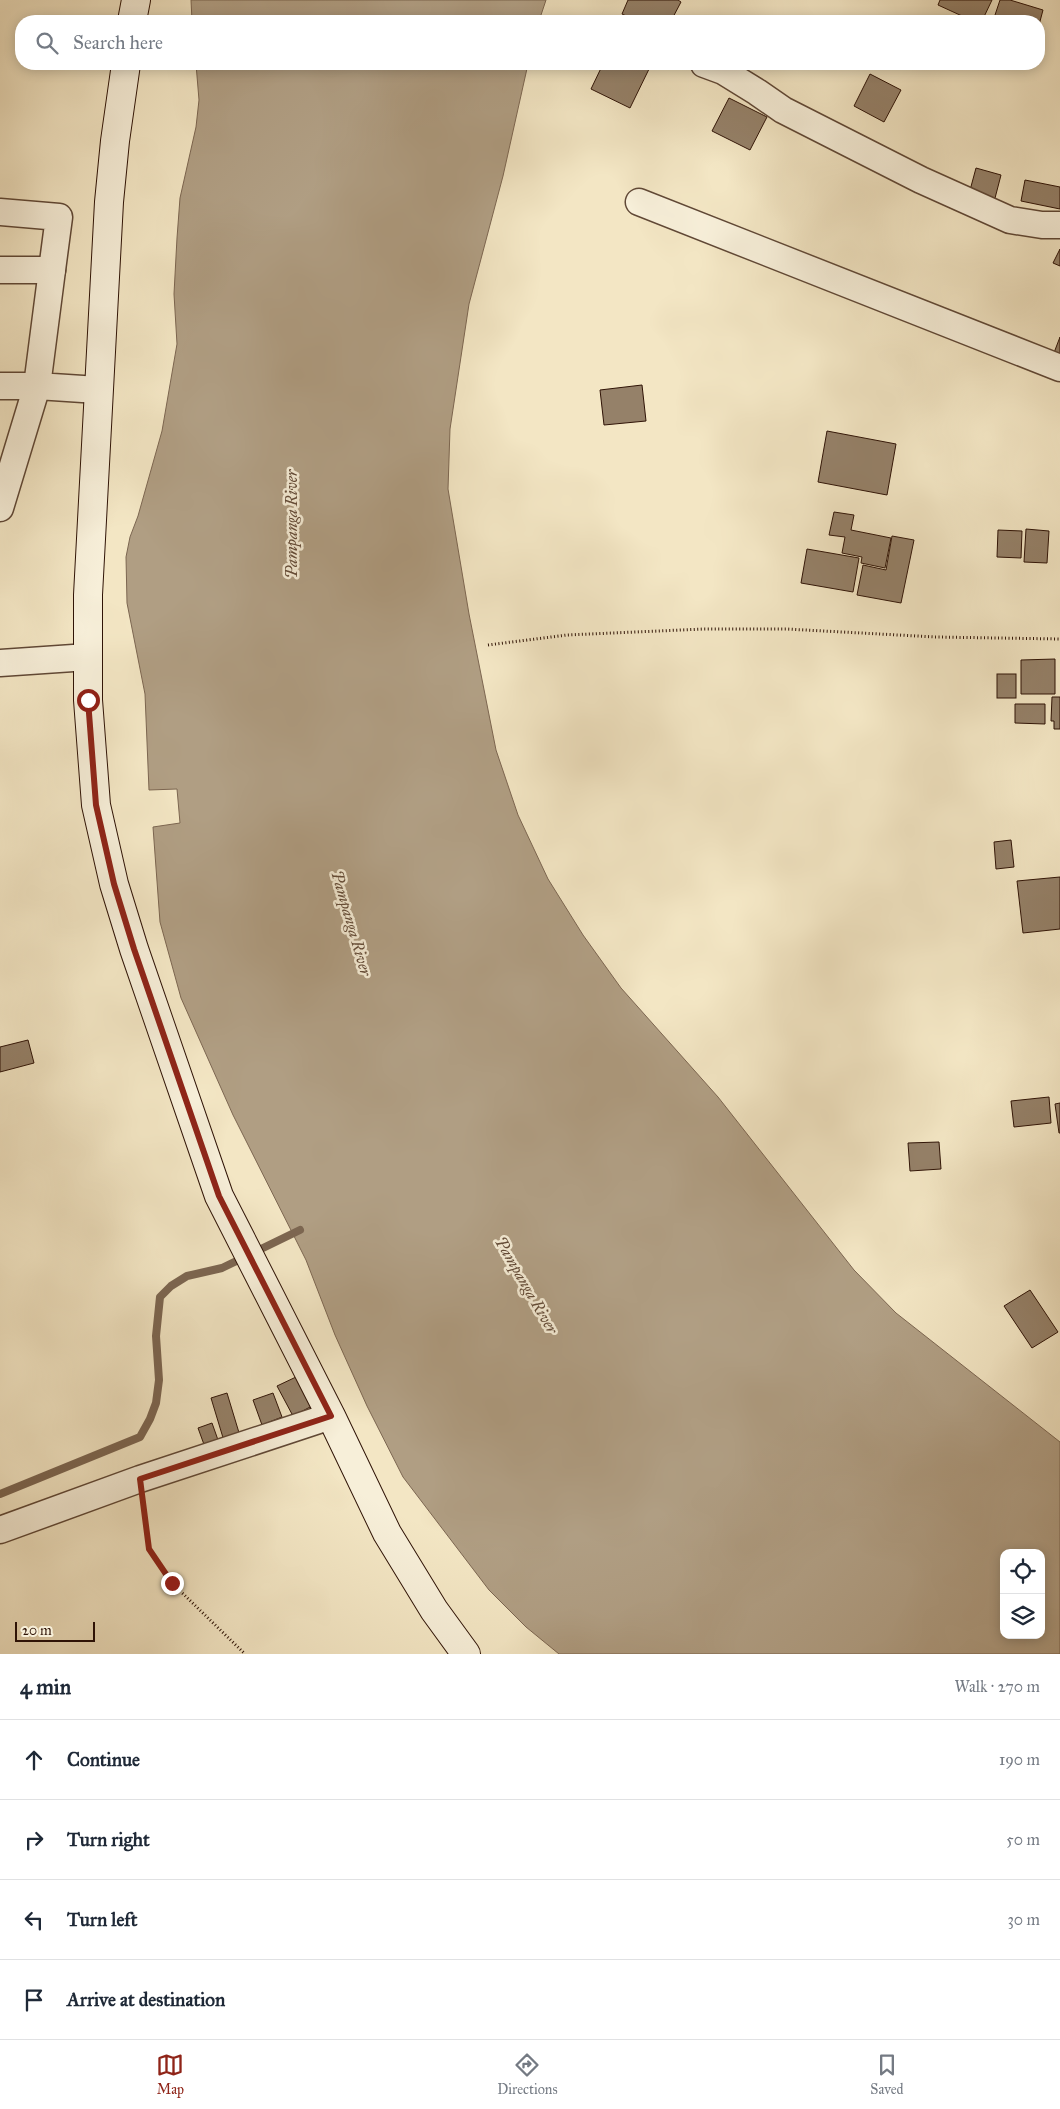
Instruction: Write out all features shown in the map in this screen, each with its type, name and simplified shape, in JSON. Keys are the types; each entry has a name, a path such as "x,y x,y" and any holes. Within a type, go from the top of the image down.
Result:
{"main road":[{"path":"133,15 136,0"},
{"path":"125,70 110,193 88,595 88,700 96,805 114,884 134,949 219,1196 331,1416 387,1533 434,1610 466,1654"}],"street":[{"path":"719,70 758,92 783,110 921,180 1010,220 1042,225 1060,225"},
{"path":"639,202 1060,368"},
{"path":"0,212 59,217 36,386 0,508"},
{"path":"0,270 52,270"},
{"path":"0,386 98,390"},
{"path":"0,663 88,657"},
{"path":"0,1530 140,1479 331,1416"}],"path":[{"path":"488,645 567,635 704,629 786,629 945,637 1060,639"},
{"path":"140,1479 149,1549 172,1583 245,1654"}],"water":[{"path":"191,0 546,0 541,15 192,15"},
{"name":"Pampanga River","path":"196,70 527,70 503,176 469,304 450,429 448,489 469,614 496,750 518,815 548,879 583,935 621,988 718,1097 854,1270 896,1313 1060,1442 1060,1654 559,1654 526,1627 489,1590 403,1477 367,1406 335,1335 306,1260 233,1115 181,998 160,922 153,827 180,823 177,789 149,790 145,694 127,603 126,557 130,537 138,516 162,431 177,344 174,294 180,198 196,127 199,100"}],"building":[{"path":"628,0 678,0 681,2 674,15 622,14"},
{"path":"940,0 992,0 985,15 960,15 938,5"},
{"path":"1000,0 1010,0 1043,10 1042,15 995,15"},
{"path":"600,70 649,70 630,108 591,89"},
{"path":"870,74 901,90 884,122 854,106"},
{"path":"729,98 767,117 750,150 712,131"},
{"path":"976,168 1001,175 994,202 969,194"},
{"path":"1025,180 1060,187 1060,209 1021,201"},
{"path":"1060,249 1060,266 1053,263"},
{"path":"1060,337 1060,360 1052,358"},
{"path":"642,385 646,421 604,425 600,390"},
{"path":"827,431 896,444 887,495 818,482"},
{"path":"834,512 854,515 851,530 891,538 885,568 861,563 862,557 842,553 845,537 829,535"},
{"path":"1026,529 1049,531 1047,563 1024,562"},
{"path":"998,530 1022,531 1021,558 997,557"},
{"path":"892,536 914,540 901,603 857,595 863,565 886,570"},
{"path":"807,549 859,558 853,592 801,583"},
{"path":"1055,659 1055,694 1021,694 1021,660"},
{"path":"997,674 1016,674 1016,698 997,698"},
{"path":"1052,697 1060,697 1060,729 1054,729 1054,721 1051,721"},
{"path":"1015,704 1045,704 1045,724 1015,723"},
{"path":"1011,840 1014,867 996,869 994,842"},
{"path":"1060,877 1060,929 1023,933 1017,881"},
{"path":"28,1040 34,1063 0,1072 0,1047"},
{"path":"1049,1097 1051,1123 1014,1127 1011,1101"},
{"path":"1060,1103 1060,1133 1059,1133 1055,1104"},
{"path":"939,1142 941,1169 910,1171 908,1143"},
{"path":"1030,1290 1058,1332 1032,1348 1004,1306"},
{"path":"296,1377 312,1406 293,1416 277,1386"},
{"path":"227,1393 240,1436 224,1441 211,1398"},
{"path":"273,1393 282,1417 262,1425 253,1400"},
{"path":"212,1423 224,1457 210,1461 198,1428"}],"waterway":[{"path":"0,1494 140,1437 156,1403 159,1380 156,1336 160,1297 171,1286 187,1276 222,1268 300,1230"}],"route":[{"path":"88,700 96,805 114,884 134,949 219,1196 331,1416 140,1479 149,1549 172,1583"}]}
